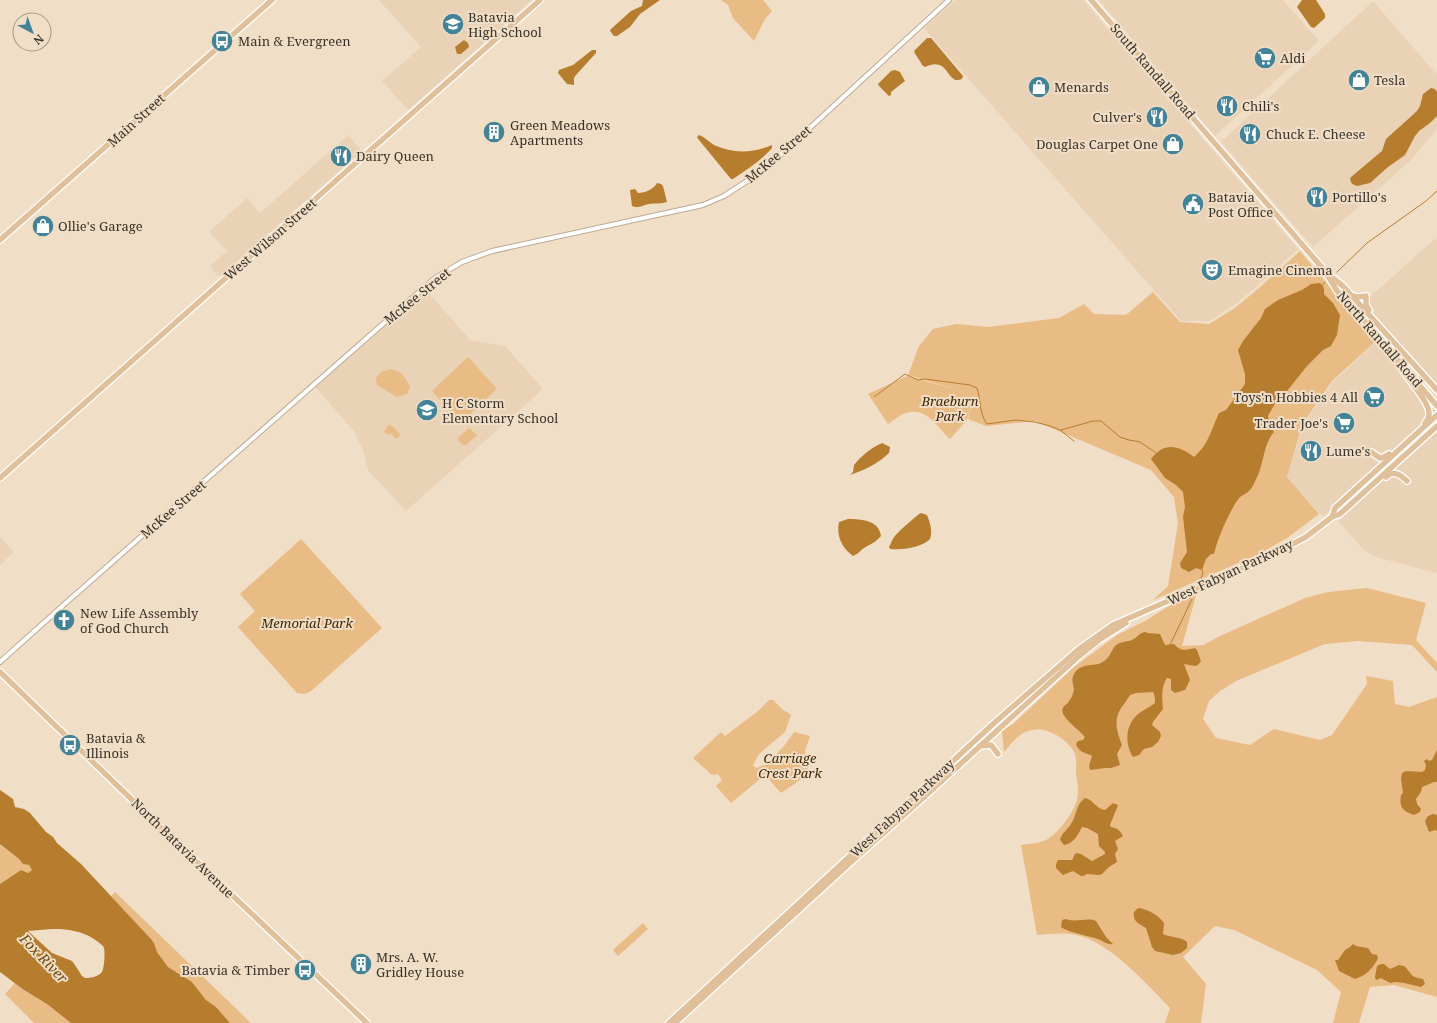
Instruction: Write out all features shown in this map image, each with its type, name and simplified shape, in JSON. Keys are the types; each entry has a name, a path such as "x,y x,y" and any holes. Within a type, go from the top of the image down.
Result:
{"main road":[{"name":"Main Street","path":"0,240 272,0"},
{"name":"West Wilson Street","path":"0,478 540,0"},
{"name":"South Randall Road","path":"1092,0 1214,142"},
{"name":"North Randall Road","path":"1214,142 1325,271 1352,295 1436,388"},
{"name":"North Randall Road","path":"1325,271 1337,291 1392,352 1437,406"},
{"path":"1352,295 1358,297 1366,296 1366,305 1383,326 1390,338"},
{"path":"1392,352 1403,373 1428,405 1429,414 1424,426"},
{"name":"West Fabyan Parkway","path":"1332,517 1335,508 1437,414"},
{"name":"West Fabyan Parkway","path":"669,1023 993,724 1068,657 1095,636 1113,625 1262,560 1306,537 1332,517 1340,514 1353,503 1437,426"},
{"path":"1371,452 1377,457 1384,457 1404,440 1418,431"},
{"path":"1422,440 1437,431"},
{"path":"1353,503 1364,496 1390,473 1398,474 1406,480"},
{"name":"West Fabyan Parkway","path":"675,1023 1078,656 1099,640 1147,610"},
{"name":"North Batavia Avenue","path":"0,672 156,823 367,1023"},
{"path":"980,746 991,745 998,754"}],"street":[{"name":"McKee Street","path":"0,662 392,315 439,276 462,262 492,251 704,205 724,196 764,170 949,0"}],"shaded area":[{"name":"Batavia High School","path":"379,0 532,0 408,110 382,81 421,47"},
{"path":"955,0 1083,0 1298,249 1234,305 1209,321 1181,321 924,28"},
{"path":"1099,0 1283,0 1319,41 1215,136"},
{"path":"1373,1 1437,75 1437,129 1410,161 1313,247 1221,142"},
{"path":"348,135 362,151 219,277 210,266 227,251 209,232 247,198 260,213"},
{"path":"1437,237 1437,385 1363,303"},
{"name":"H C Storm Elementary School","path":"428,292 470,340 505,346 543,389 406,511 368,470 363,450 354,431 315,387 421,293"},
{"path":"1375,343 1436,412 1323,517 1287,477 1303,425 1333,382"},
{"path":"1437,432 1437,573 1376,557 1364,550 1338,521"},
{"path":"0,537 14,552 0,565"}],"green space":[{"path":"721,0 763,0 772,11 765,19 754,41 733,18 728,5"},
{"name":"Braeburn Park","path":"1300,251 1375,342 1332,381 1302,425 1287,477 1319,514 1287,538 1259,554 1153,600 1168,586 1178,523 1174,497 1151,470 1035,421 986,426 968,419 974,394 967,420 950,439 929,418 917,412 909,412 901,415 888,424 868,394 907,376 965,392 908,375 919,346 933,329 956,324 988,327 1059,318 1084,304 1094,314 1126,315 1153,292 1180,322 1209,324 1235,308"},
{"path":"1341,288 1392,343 1356,309 1339,290"},
{"path":"468,357 497,389 461,423 432,391"},
{"path":"390,369 405,377 410,387 407,394 397,397 377,385 376,378 381,372"},
{"path":"388,425 392,426 401,435 396,439 391,433 388,435 384,432"},
{"path":"469,428 477,435 466,445 463,445 458,440 459,437"},
{"name":"Memorial Park","path":"301,539 382,628 310,692 304,694 297,693 238,627 255,611 240,594"},
{"path":"1367,588 1426,603 1416,640 1437,663 1437,672 1412,645 1358,641 1325,644 1236,681 1220,691 1209,701 1203,719 1216,738 1250,745 1274,729 1320,740 1332,735 1367,684 1366,676 1393,681 1395,704 1409,707 1437,697 1437,997 1394,985 1370,987 1359,1023 1333,1023 1341,992 1317,970 1234,930 1215,926 1183,957 1206,984 1201,1023 1165,1023 1170,1008 1128,966 1104,947 1092,940 1075,935 1037,935 1021,845 1048,839 1063,825 1071,813 1075,806 1078,794 1076,756 1068,744 1063,740 1051,732 1038,729 1028,731 1020,735 1004,752 1002,731 1013,724 1074,667 1117,635 1145,621 1169,606 1196,595 1182,646 1203,645 1305,598 1328,592"},
{"name":"Carriage Crest Park","path":"769,700 773,700 791,715 785,732 759,754 753,765 756,768 767,764 784,746 794,732 810,736 805,751 809,774 781,793 765,775 731,803 716,786 722,780 718,774 712,775 693,758 721,732 725,736 758,711"},
{"path":"0,844 23,864 29,865 32,868 31,872 28,873 21,870 0,884"},
{"path":"115,892 251,1023 230,1023 216,1007 206,1000 192,982 168,967 157,952 151,939 111,896"},
{"path":"643,923 648,929 618,956 613,950"},
{"path":"15,983 47,1004 71,1023 34,1023 5,994"}],"water":[{"path":"643,0 660,0 640,14 630,27 617,36 614,36 610,31 611,29 631,11 642,6"},
{"path":"1302,0 1316,0 1325,14 1325,18 1314,28 1311,27 1297,7"},
{"path":"927,38 931,38 963,76 962,79 957,80 953,78 943,67 939,65 933,64 925,67 922,65 914,51"},
{"path":"464,40 468,43 469,47 461,54 457,54 455,47"},
{"path":"592,50 596,50 596,53 576,75 574,78 574,85 567,84 558,73 559,70 573,65"},
{"path":"895,70 900,72 905,81 891,92 891,95 889,96 878,84 891,71"},
{"path":"1431,88 1435,89 1437,92 1437,116 1419,131 1405,155 1388,167 1370,183 1357,186 1352,184 1350,179 1351,177 1382,151 1386,139 1417,111 1423,94"},
{"path":"699,135 714,145 728,150 750,151 772,145 772,148 754,165 731,179 699,140 697,137"},
{"path":"657,183 663,186 667,202 639,207 632,206 630,190 635,189 638,193 644,192 652,189"},
{"path":"1320,283 1324,288 1324,294 1333,303 1340,315 1337,335 1331,346 1323,350 1307,366 1276,402 1268,416 1270,426 1274,432 1268,441 1260,470 1252,487 1239,498 1231,510 1214,554 1211,554 1206,559 1202,570 1196,568 1189,572 1181,568 1180,563 1187,552 1183,517 1185,507 1183,492 1176,485 1165,478 1151,459 1161,450 1171,447 1182,450 1194,457 1199,452 1209,436 1219,413 1226,410 1245,384 1245,374 1238,350 1261,318 1265,309 1278,300 1302,290 1311,284"},
{"path":"882,443 890,447 889,453 871,466 850,475 853,472 854,465 860,458"},
{"path":"921,513 927,515 931,530 930,539 911,548 890,549 889,547 895,536"},
{"path":"848,519 864,520 873,524 880,531 881,536 853,556 843,545 838,532 839,522"},
{"path":"1145,632 1160,634 1165,645 1174,644 1183,650 1195,648 1201,661 1195,666 1184,664 1190,680 1185,690 1175,693 1171,690 1171,679 1167,678 1162,693 1163,709 1152,725 1160,732 1161,736 1158,742 1152,747 1144,749 1139,755 1133,757 1130,752 1127,736 1132,720 1155,703 1155,696 1153,692 1136,693 1130,695 1121,708 1116,722 1117,731 1122,745 1117,754 1120,765 1111,768 1090,770 1089,766 1092,756 1081,751 1076,744 1085,737 1067,719 1062,711 1073,694 1073,676 1081,667 1104,661 1108,658 1117,644 1132,640 1141,633"},
{"path":"1437,750 1437,782 1422,787 1421,792 1416,799 1417,804 1421,809 1420,812 1414,815 1407,812 1401,806 1401,795 1403,793 1401,779 1402,773 1406,771 1422,772 1425,770 1426,765 1424,761 1427,759 1429,761 1432,760"},
{"name":"Fox River","path":"0,790 13,799 15,807 24,809 30,813 57,843 81,864 151,939 157,952 168,967 192,982 206,1000 216,1007 230,1023 71,1023 47,1004 24,990 0,972 0,884 21,870 28,873 32,870 29,865 23,864 0,844","holes":["59,929 86,934 103,946 104,963 103,970 100,974 94,977 85,978 72,961 52,953 28,931"]},
{"path":"1085,798 1099,808 1105,810 1113,803 1118,805 1110,825 1121,832 1123,836 1115,841 1118,849 1115,854 1117,862 1099,875 1087,874 1081,876 1073,871 1063,875 1056,868 1058,860 1072,860 1077,853 1092,861 1105,854 1099,846 1098,834 1087,828 1082,827 1075,839 1070,843 1064,845 1060,840 1074,819 1080,803"},
{"path":"1433,814 1437,815 1437,831 1435,830 1429,832 1425,821 1428,816"},
{"path":"1138,908 1149,911 1159,917 1164,923 1163,934 1184,940 1187,942 1187,948 1181,953 1173,955 1155,951 1152,947 1146,928 1134,918 1134,912"},
{"path":"1062,920 1096,921 1106,937 1113,944 1064,929 1061,927"},
{"path":"1353,944 1368,948 1372,954 1377,955 1378,958 1369,971 1363,976 1355,979 1339,971 1335,960 1338,960 1345,950"},
{"path":"1384,964 1390,969 1399,965 1404,966 1413,976 1423,979 1425,984 1421,987 1404,983 1390,983 1381,978 1376,980 1375,977 1377,966"}],"waterway":[{"path":"1337,272 1367,243 1426,201 1437,191"},
{"path":"1322,286 1325,282"},
{"path":"874,397 905,374 918,380 925,379 970,385 977,388 981,411 987,424 1016,420 1035,422 1060,430 1074,441"},
{"path":"1061,430 1093,421 1101,421 1120,437 1140,442 1156,453"},
{"path":"1200,581 1203,573 1202,570"},
{"path":"1170,645 1192,599"}],"place":[{"name":"Batavia High School","path":"453,24"},
{"name":"Main & Evergreen","path":"222,41"},
{"name":"Aldi","path":"1265,58"},
{"name":"Tesla","path":"1359,80"},
{"name":"Menards","path":"1039,87"},
{"name":"Chili's","path":"1227,106"},
{"name":"Culver's","path":"1157,117"},
{"name":"Green Meadows Apartments","path":"494,132"},
{"name":"Chuck E. Cheese","path":"1250,134"},
{"name":"Douglas Carpet One","path":"1173,144"},
{"name":"Dairy Queen","path":"341,156"},
{"name":"Portillo's","path":"1317,197"},
{"name":"Batavia Post Office","path":"1193,204"},
{"name":"Ollie's Garage","path":"43,226"},
{"name":"Emagine Cinema","path":"1212,270"},
{"name":"Toys'n Hobbies 4 All","path":"1374,397"},
{"name":"H C Storm Elementary School","path":"427,410"},
{"name":"Trader Joe's","path":"1344,423"},
{"name":"Lume's","path":"1311,451"},
{"name":"New Life Assembly of God Church","path":"64,620"},
{"name":"Batavia & Illinois","path":"70,745"},
{"name":"Mrs. A. W. Gridley House","path":"361,964"},
{"name":"Batavia & Timber","path":"305,970"}]}
